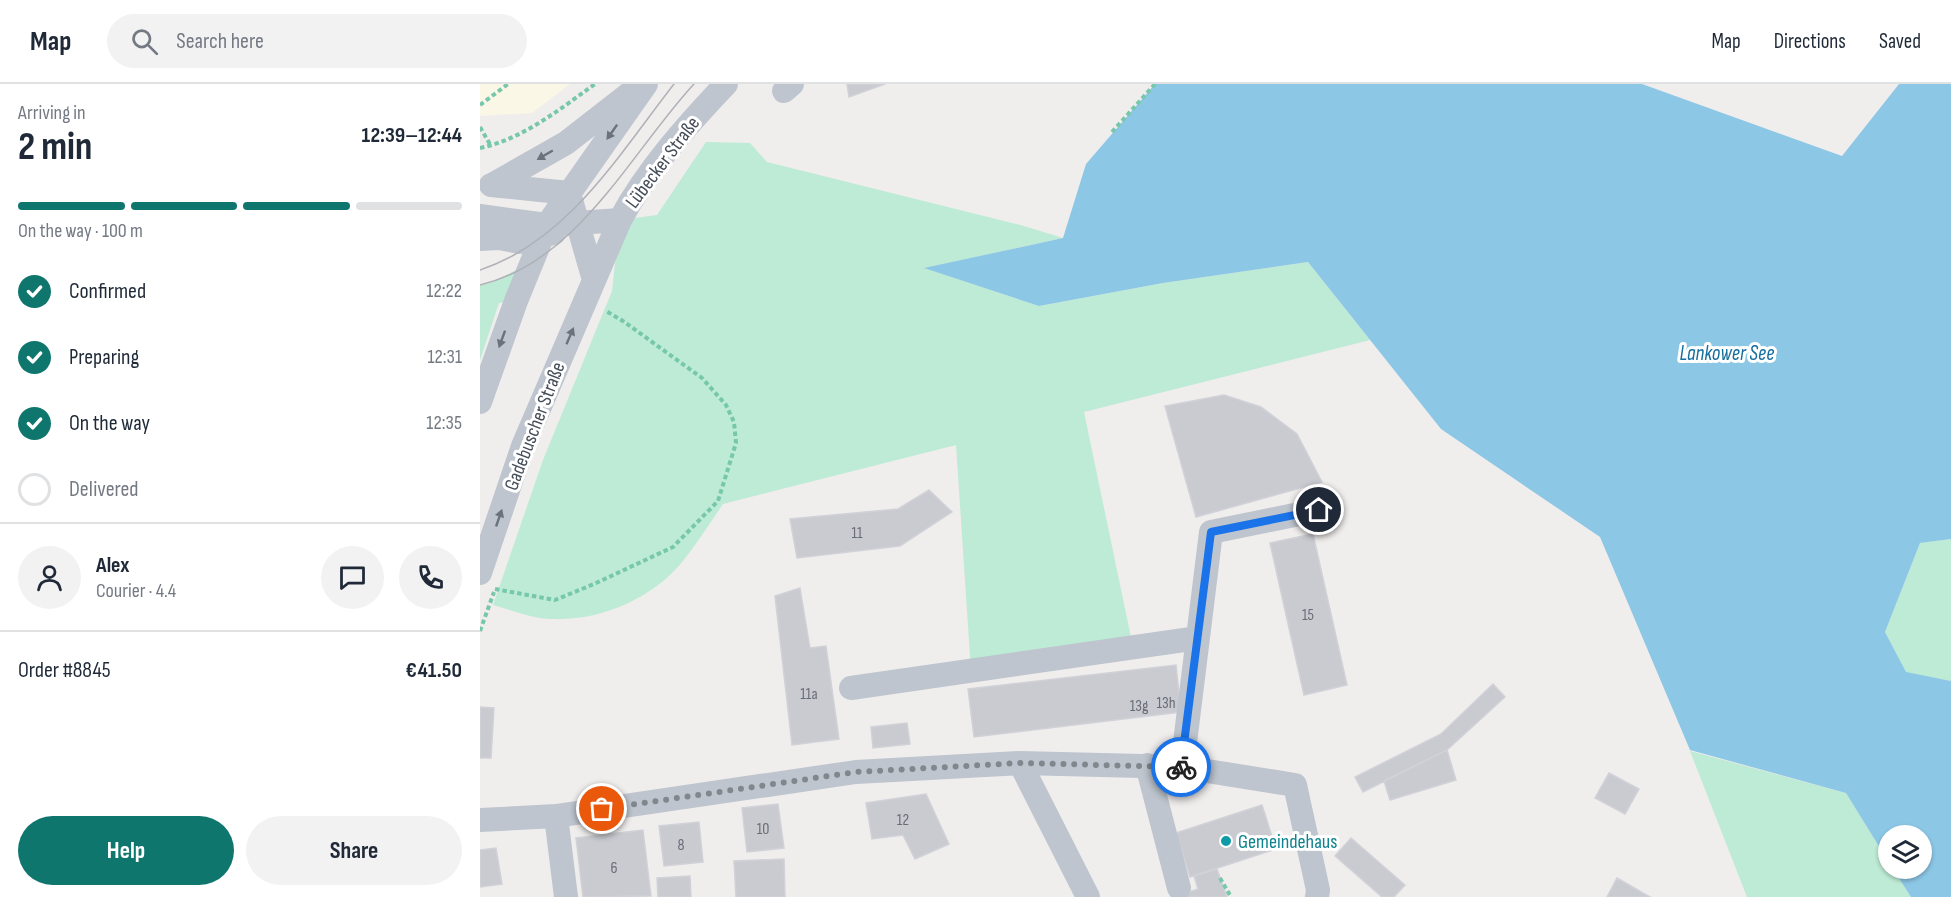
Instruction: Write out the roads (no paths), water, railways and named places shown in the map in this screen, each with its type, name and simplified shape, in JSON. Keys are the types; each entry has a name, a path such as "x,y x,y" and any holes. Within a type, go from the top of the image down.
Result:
{"street":[{"path":"486,185 566,142 618,100 644,84"},
{"path":"480,402 545,231 644,84"},
{"name":"Lübecker Straße","path":"594,280 632,197 693,118 726,84"},
{"path":"486,185 569,193"},
{"path":"569,193 594,280"},
{"path":"480,216 545,231"},
{"path":"480,216 506,228 519,242 522,251 523,284"},
{"path":"480,239 499,238 519,242 545,231 579,224 620,220"},
{"name":"Gadebuscher Straße","path":"487,581 523,446 594,280"},
{"path":"1182,767 1211,532 1319,510"},
{"path":"851,688 1198,638"},
{"path":"480,820 556,816 856,772 1020,763 1182,767 1295,785 1318,890 1317,897"},
{"path":"1020,763 1088,897"},
{"path":"1147,765 1179,888"},
{"path":"556,816 566,897"}],"water":[{"name":"Lankower See","path":"1155,84 1642,84 1842,156 1899,84 1951,84 1951,539 1920,543 1885,632 1906,672 1951,681 1951,897 1911,897 1899,879 1932,879 1932,825 1878,825 1878,845 1846,793 1690,750 1600,537 1441,429 1308,262 1163,283 1039,306 924,268 1063,238 1086,164"}],"tram line":[{"path":"480,270 511,257 566,217 612,166 674,84"},
{"path":"480,285 515,273 546,253 574,229 600,201 694,84"}],"place":[{"name":"Gemeindehaus","path":"1226,841"}]}
